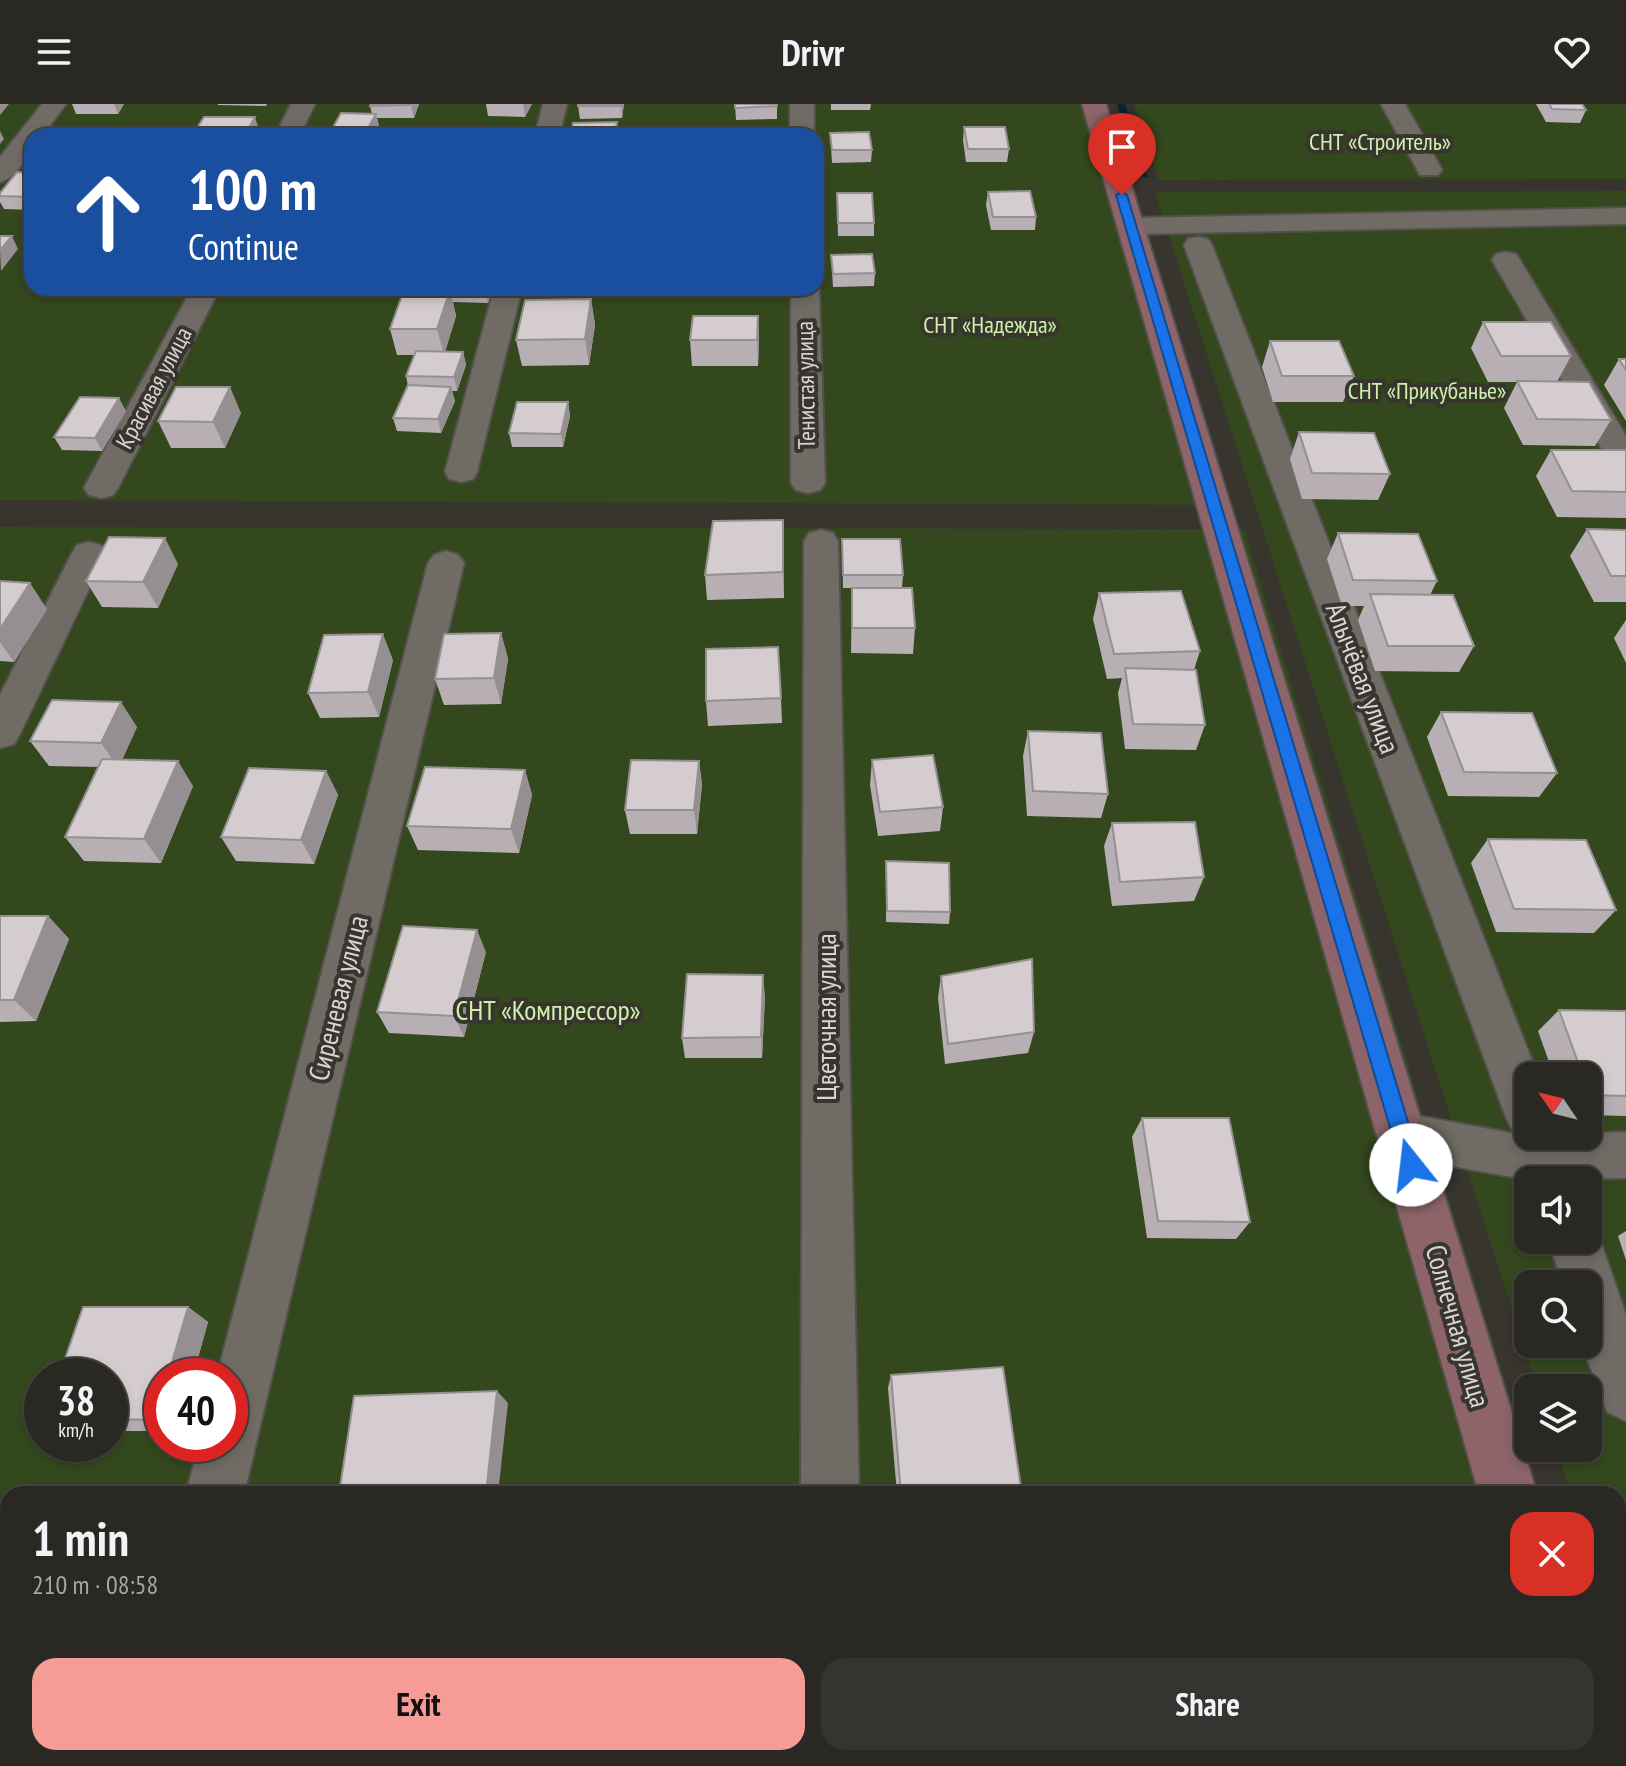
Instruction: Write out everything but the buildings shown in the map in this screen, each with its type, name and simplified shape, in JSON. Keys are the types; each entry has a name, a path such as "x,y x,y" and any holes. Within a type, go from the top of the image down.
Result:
{"street":[{"path":"35,128 54,104"},
{"path":"291,128 303,104"},
{"path":"549,128 555,104"},
{"path":"802,104 802,128"},
{"name":"Солнечная улица","path":"1094,104 1233,560 1506,1486"},
{"path":"1393,104 1429,170"},
{"path":"0,174 24,143"},
{"path":"1131,226 1626,216"},
{"name":"Алычёвая улица","path":"1198,245 1514,1075"},
{"path":"1506,260 1626,463"},
{"name":"Красивая улица","path":"101,488 202,296"},
{"path":"461,472 506,296"},
{"name":"Тенистая улица","path":"805,296 808,483"},
{"name":"Цветочная улица","path":"821,541 830,1486"},
{"path":"0,734 89,553"},
{"name":"Сиреневая улица","path":"248,1360 446,563"},
{"path":"1402,1135 1545,1159 1626,1155"},
{"path":"1579,1254 1626,1393"},
{"path":"217,1486 223,1462"}],"green space":[{"name":"СНТ «Надежда»","path":"0,104 1106,104 1231,505 0,500"},
{"name":"СНТ «Строитель»","path":"1134,104 1626,104 1626,179 1159,180"},
{"name":"СНТ «Прикубанье»","path":"1626,191 1626,1486 1568,1486 1561,1462 1602,1462 1602,1374 1533,1374 1527,1358 1602,1358 1602,1270 1514,1270 1514,1316 1155,192"},
{"name":"СНТ «Компрессор»","path":"0,527 1244,529 1514,1412 1514,1462 1529,1462 1537,1486 0,1486"}],"waterway":[{"path":"1121,104 1145,176"}],"route":[{"path":"1122,195 1411,1165"}]}
